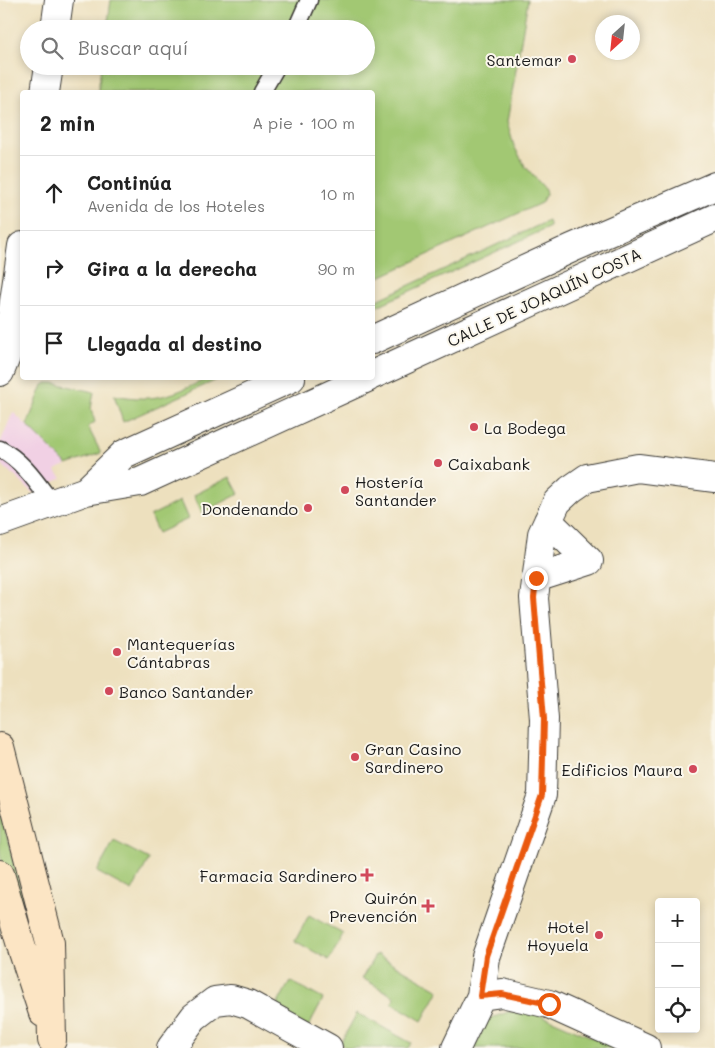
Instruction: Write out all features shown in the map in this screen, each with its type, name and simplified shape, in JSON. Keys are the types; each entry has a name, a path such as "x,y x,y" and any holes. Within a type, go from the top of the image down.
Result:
{"main road":[{"path":"0,747 50,943 53,1044"},
{"path":"0,874 22,952 53,1044"}],"street":[{"path":"56,20 59,0"},
{"path":"46,90 48,75"},
{"name":"CALLE DE JOAQUÍN COSTA","path":"375,339 572,248 715,186"},
{"name":"CALLE DE JOAQUÍN COSTA","path":"375,374 715,218"},
{"path":"0,372 6,357 20,260"},
{"path":"86,491 124,454 287,380"},
{"path":"0,522 86,491 140,482 363,380"},
{"path":"456,1048 480,996 486,956 542,795 544,719 534,598 542,534 557,502 587,478 638,468 715,478"},
{"path":"536,578 588,561 548,521"},
{"path":"480,996 502,994 549,1004 646,1048"},
{"path":"171,1048 194,1017 215,1001 231,999 248,1004 328,1048"}],"lane":[{"path":"300,20 308,0"},
{"path":"263,90 272,75"},
{"path":"0,449 8,453 31,474 52,504"}],"shaded area":[{"path":"13,412 67,465 55,470 62,478 33,493 0,463 0,443"}],"green space":[{"path":"111,0 528,0 507,122 514,146 525,166 545,189 546,194 541,203 375,279 375,90 98,90 100,75 375,75 375,20 108,20"},
{"path":"548,221 550,227 375,307 375,301"},
{"path":"204,380 217,380 123,422 114,395 153,398 184,389"},
{"path":"47,383 94,392 91,409 95,422 88,427 101,453 67,465 27,425 43,385"},
{"path":"230,477 239,494 202,513 194,495"},
{"path":"180,501 188,519 158,533 150,516"},
{"path":"0,811 32,931 19,928 0,855"},
{"path":"114,841 149,859 132,891 97,872"},
{"path":"309,915 343,934 329,960 295,941"},
{"path":"376,954 439,990 422,1021 392,1003 395,997 362,978"},
{"path":"290,981 323,999 308,1027 275,1009"},
{"path":"529,1010 617,1048 474,1048 488,1019 508,1012"},
{"path":"357,1013 411,1043 408,1048 347,1048 340,1044"}],"place":[{"name":"Santemar","path":"572,59"},
{"name":"La Bodega","path":"474,427"},
{"name":"Caixabank","path":"438,463"},
{"name":"Hostería Santander","path":"345,490"},
{"name":"Dondenando","path":"308,508"},
{"name":"Mantequerías Cántabras","path":"117,652"},
{"name":"Banco Santander","path":"109,691"},
{"name":"Gran Casino Sardinero","path":"355,757"},
{"name":"Edificios Maura","path":"693,769"},
{"name":"Farmacia Sardinero","path":"367,875"},
{"name":"Quirón Prevención","path":"428,906"},
{"name":"Hotel Hoyuela","path":"599,935"}],"route":[{"path":"536,578 534,598 544,719 542,795 486,956 480,996 502,994 549,1004"}]}
